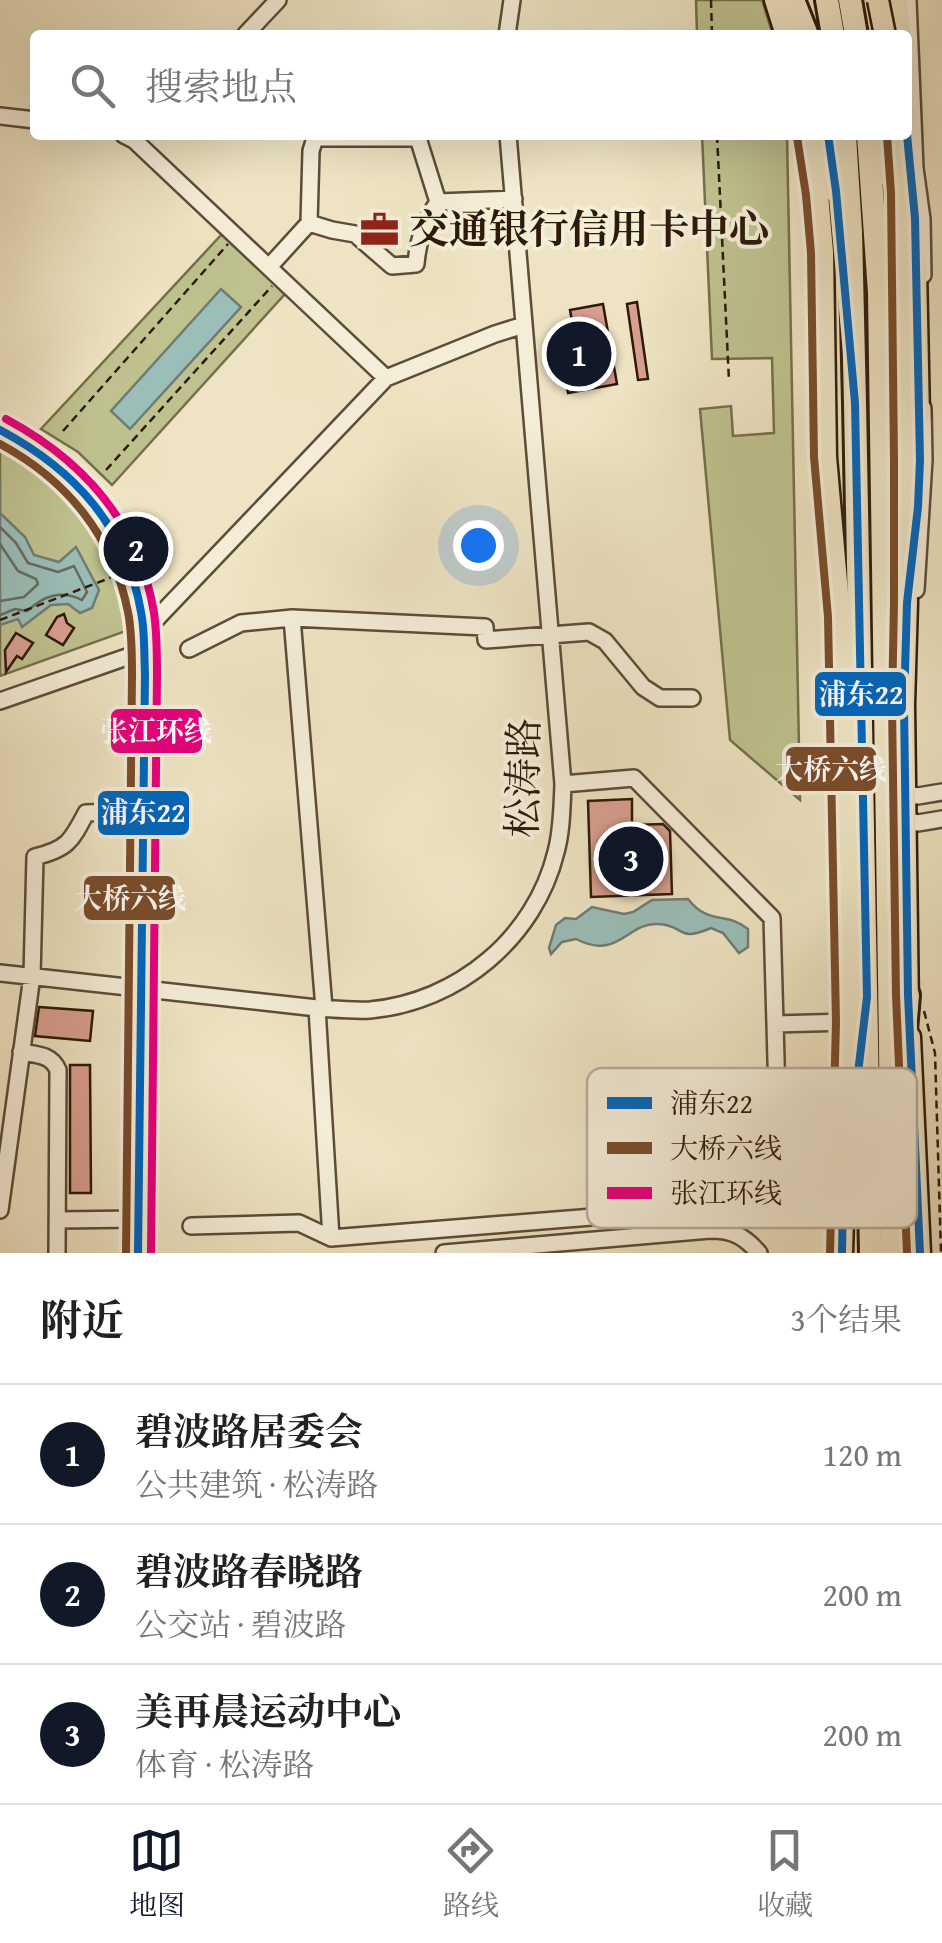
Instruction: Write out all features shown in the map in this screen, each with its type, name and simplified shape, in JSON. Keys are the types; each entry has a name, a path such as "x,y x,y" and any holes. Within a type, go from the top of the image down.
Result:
{"highway":[{"path":"796,0 806,30"},
{"path":"827,0 832,30"},
{"path":"850,0 855,30"},
{"path":"887,30 895,2"},
{"path":"829,140 855,404"},
{"path":"846,140 871,1068"},
{"path":"868,140 879,292"},
{"path":"885,140 879,292 890,1068"},
{"path":"859,1068 867,997"},
{"path":"907,1068 915,999"},
{"path":"871,1253 878,1228"},
{"path":"884,1228 893,1253"}],"main road":[{"path":"776,0 785,30"},
{"path":"895,2 899,30"},
{"path":"811,140 823,252 826,457 840,616 848,1068"},
{"path":"903,140 907,603 904,705 916,1068"},
{"path":"904,140 915,218 920,460 907,603"},
{"path":"917,1101 920,1253"},
{"path":"842,1228 842,1253"}],"street":[{"path":"250,30 278,0"},
{"path":"508,30 512,0"},
{"path":"895,2 898,30"},
{"path":"0,116 30,119"},
{"path":"145,140 236,236 386,378"},
{"path":"274,272 308,223 314,140"},
{"path":"419,140 438,202"},
{"name":"松涛路","path":"0,972 368,1010 414,1001 468,976 512,937 533,909 556,851 564,784 508,140"},
{"path":"912,140 922,218 924,460 913,716"},
{"path":"438,202 514,199"},
{"path":"308,223 356,234 392,266 416,264 426,219 438,202"},
{"path":"143,633 386,378 524,325"},
{"path":"0,430 40,451 75,481 102,514 131,571 137,592 144,651 138,1253"},
{"path":"292,618 320,1008 331,1238"},
{"path":"190,649 241,623 292,618 485,627 486,640 588,632 605,641 643,687 660,698 692,698"},
{"path":"0,701 144,651"},
{"path":"564,784 634,778 772,918 776,1068"},
{"path":"906,794 942,792"},
{"path":"0,1210 32,976 35,858 68,845 86,813 143,812"},
{"path":"906,820 918,823 942,819"},
{"path":"775,1024 848,1022"},
{"path":"22,1052 47,1056 58,1070 57,1253"},
{"path":"191,1226 299,1223 331,1238 587,1217"},
{"path":"58,1220 138,1219"},
{"path":"453,1253 630,1245 710,1230 729,1230 745,1237 759,1253"}],"path":[{"path":"711,0 712,30"},
{"path":"717,140 729,381"},
{"path":"63,431 236,236"},
{"path":"106,470 274,272"},
{"path":"0,620 131,571"},
{"path":"915,999 935,1053 941,1253"}],"green space":[{"path":"696,0 762,0 771,30 697,30"},
{"path":"702,140 787,140 800,800 730,740 700,409 731,406 733,436 774,433 772,358 712,359"},
{"path":"222,234 285,294 112,485 78,452 41,429"},
{"path":"0,450 46,471 78,501 104,541 118,583 126,631 0,676"}],"water":[{"path":"221,289 241,307 130,429 111,411"},
{"path":"0,513 25,537 34,555 59,562 76,547 99,590 92,608 80,613 68,604 51,605 22,627 18,619 0,625"},
{"path":"688,899 703,913 748,929 748,947 739,953 723,933 711,928 686,934 658,924 647,925 603,946 576,939 562,942 551,954 556,925 565,918 576,919 592,907 624,914 652,900"}],"building":[{"path":"637,302 648,379 638,380 627,304"},
{"path":"603,304 617,384 568,393 562,361 570,360 577,349 570,310"},
{"path":"64,614 74,628 63,645 46,635 57,617"},
{"path":"16,633 33,643 6,672 5,650"},
{"path":"632,799 632,825 663,824 670,831 672,894 591,897 588,801"},
{"path":"39,1007 93,1011 90,1041 35,1036"},
{"path":"70,1065 90,1065 91,1193 70,1193"}],"transit line":[{"name":"大桥六线","path":"797,140 811,253 814,457 828,617 835,1068"},
{"name":"浦东22","path":"829,140 855,403 867,997 859,1068"},
{"name":"大桥六线","path":"887,140 891,193 892,705 899,1068"},
{"name":"浦东22","path":"907,140 915,218 920,460 907,603 904,705 911,1068"},
{"name":"张江环线","path":"6,419 60,454 104,498 136,550 154,613 157,674 151,1253"},
{"name":"浦东22","path":"0,430 52,463 93,504 123,553 142,620 145,674 138,1253"},
{"name":"大桥六线","path":"0,444 46,475 84,513 111,559 129,620 132,674 126,1253"},
{"name":"浦东22","path":"917,1188 920,1253"},
{"name":"大桥六线","path":"830,1253 831,1228"},
{"name":"浦东22","path":"842,1228 842,1253"},
{"name":"大桥六线","path":"906,1228 907,1253"}],"place":[{"name":"交通银行信用卡中心","path":"379,229"},
{"name":"碧波路居委会","path":"579,354"},
{"name":"碧波路春晓路","path":"136,549"},
{"name":"美再晨运动中心","path":"631,859"}]}
